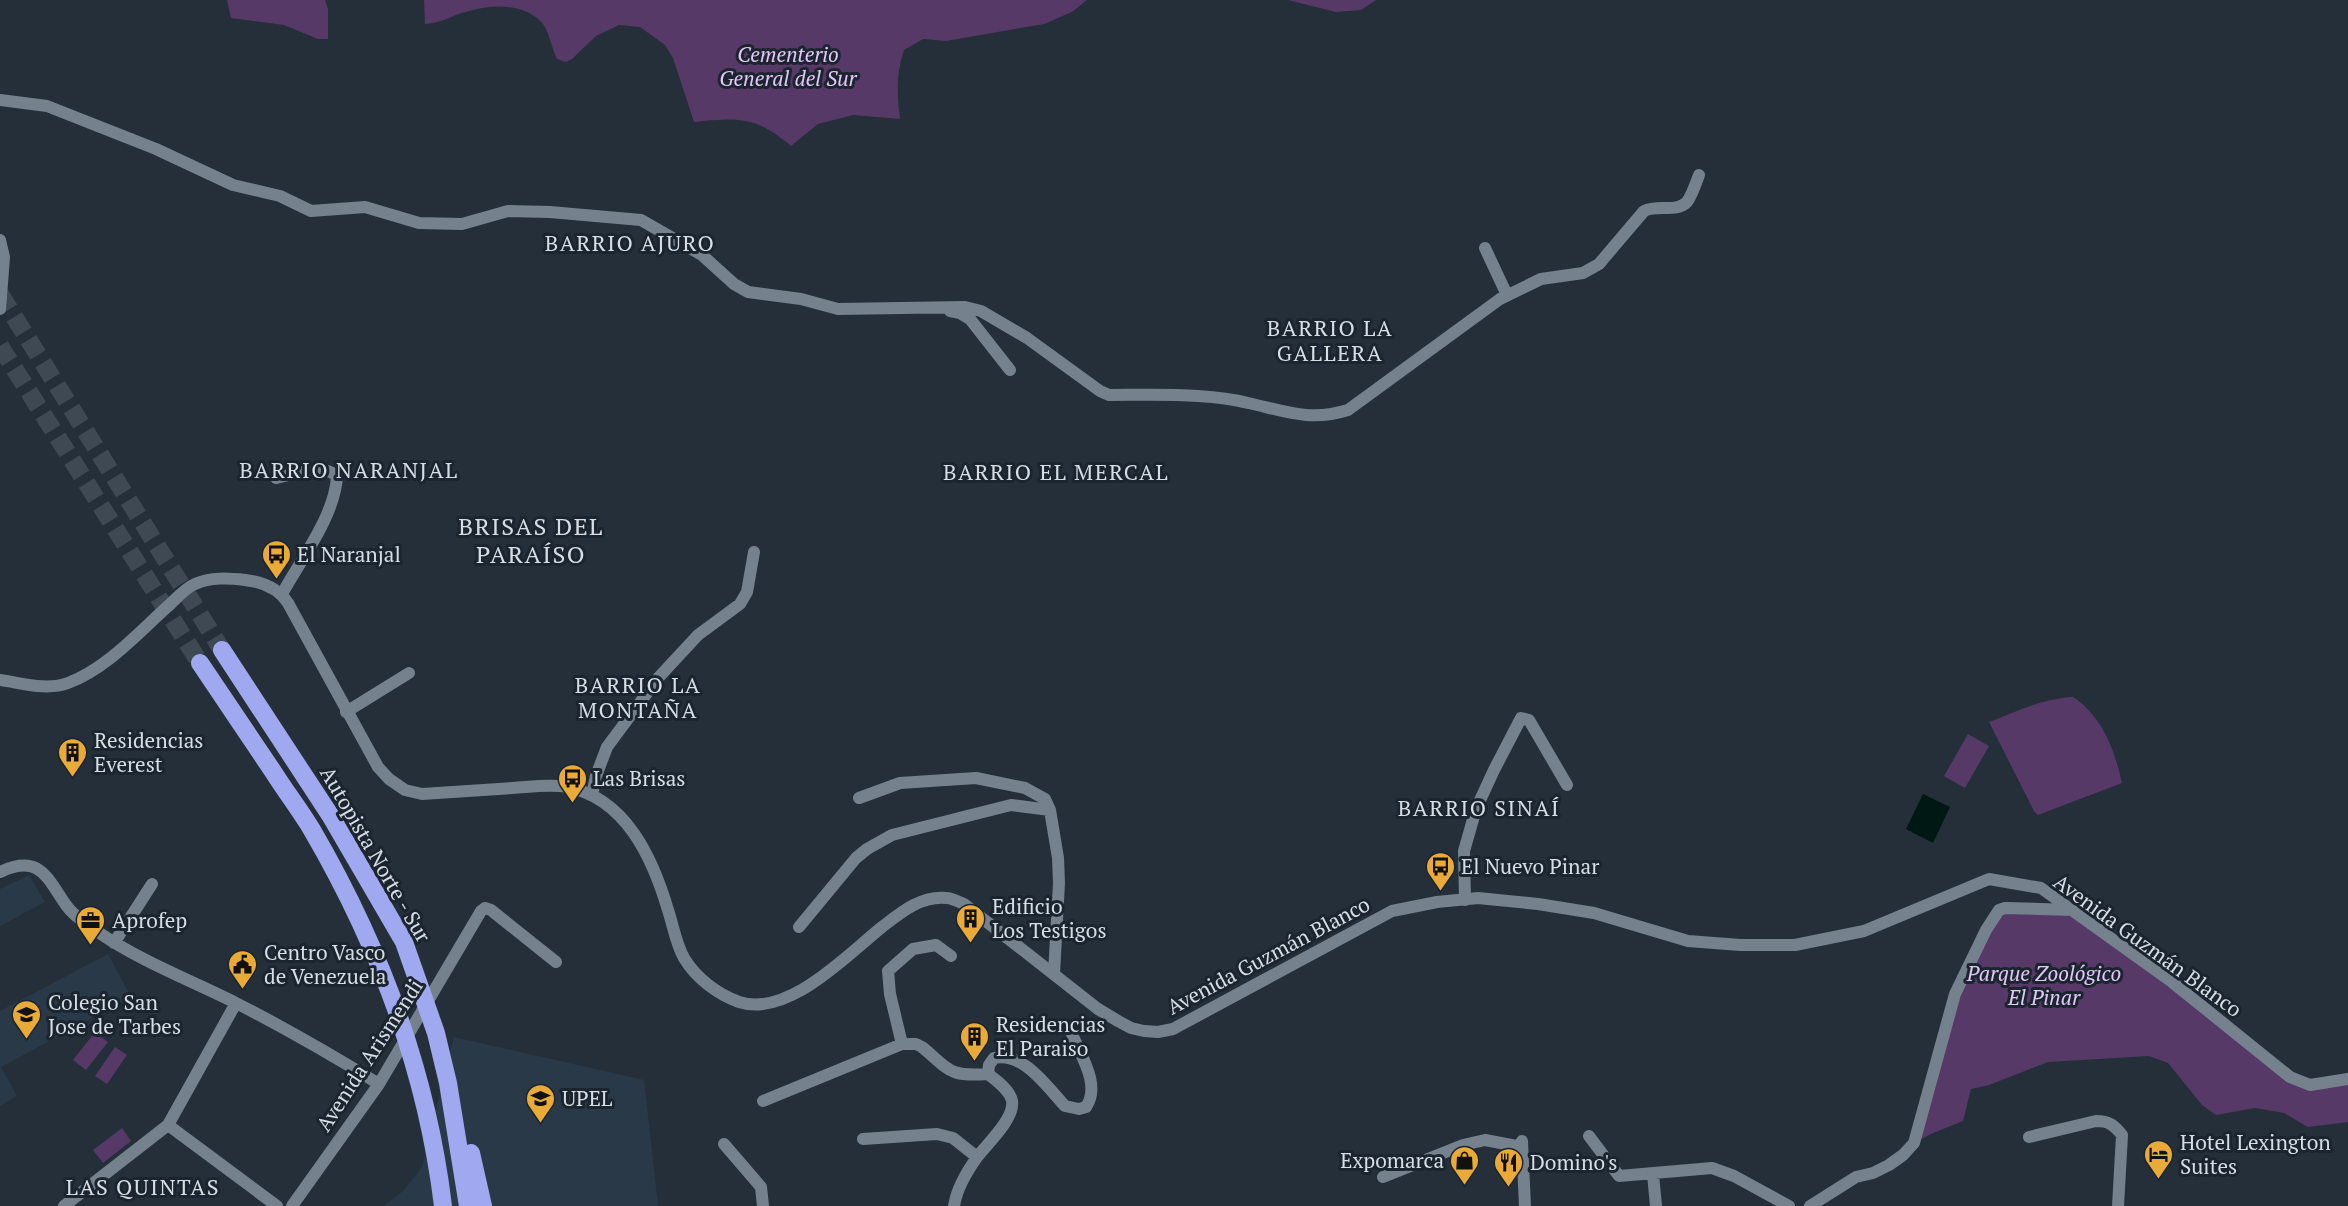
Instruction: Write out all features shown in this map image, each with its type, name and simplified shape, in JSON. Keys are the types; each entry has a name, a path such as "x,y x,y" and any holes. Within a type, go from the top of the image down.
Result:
{"highway":[{"name":"Autopista Norte - Sur","path":"222,650 330,814 404,942 436,1034 448,1083 468,1206"},
{"name":"Autopista Norte - Sur","path":"200,663 311,828 352,903 381,968 411,1055 436,1153 442,1206"},
{"path":"448,1083 466,1134 483,1206"},
{"path":"431,1206 429,1188 436,1153"}],"street":[{"path":"0,100 47,106 156,149 233,184 280,196 305,210 317,212 365,207 419,223 462,224 508,211 633,218 651,224 702,255 734,284 748,292 801,299 838,309 965,307 981,310 1027,338 1100,391 1109,395 1197,396 1246,402 1295,415 1313,417 1348,410 1507,295 1541,279 1583,273 1599,264 1644,211 1651,208 1679,207 1688,200 1700,175"},
{"path":"0,240 4,257 0,309"},
{"path":"1485,248 1507,295"},
{"path":"919,308 964,315 1010,370"},
{"path":"0,680 47,687 66,684 83,677 98,668 128,643 192,585 209,579 232,578 254,581 282,594 326,515 336,492 337,476 330,470 321,469 276,478"},
{"path":"592,795 596,776 607,747 658,677 698,635 740,604 747,592 754,552"},
{"name":"Avenida Guzmán Blanco","path":"282,594 346,712 378,767 389,779 405,790 422,794 541,786 567,787 592,795 611,806 638,840 658,876 683,956 697,976 722,994 742,1003 763,1005 789,998 811,984 909,906 929,899 947,898 964,904 1098,1009 1131,1028 1158,1032 1173,1029 1392,911 1437,902 1478,898 1514,902 1594,913 1688,940 1740,945 1795,945 1864,932 1989,879 2041,888 2075,910 2172,982 2290,1077 2310,1085 2348,1080"},
{"path":"346,712 409,673"},
{"path":"1465,900 1464,851 1476,809 1521,718 1529,720 1567,785"},
{"path":"859,798 900,783 976,778 1025,788 1045,799 1050,810 1059,875 1054,974"},
{"path":"799,927 856,858 892,835 1011,805 1050,810"},
{"path":"0,872 9,868 31,865 41,869 58,890 66,905 79,919 114,943 310,1042 379,1084"},
{"path":"114,943 152,884"},
{"name":"Avenida Arismendi","path":"292,1206 379,1084 481,911 485,908 491,910 556,962"},
{"path":"1809,1206 1856,1177 1873,1173 1889,1165 1914,1143 1955,994 1986,930 1999,910 2006,908 2075,910"},
{"path":"902,1044 890,994 888,971 913,949 936,945 951,956"},
{"path":"64,1206 168,1125 236,1003"},
{"path":"988,1074 989,1065 994,1058 1012,1058 1022,1063 1065,1106 1079,1109 1086,1107 1092,1099 1091,1079 1072,1034"},
{"path":"763,1101 902,1044 916,1044 922,1047 951,1072 959,1075 988,1074 1010,1095 1012,1109 960,1184 954,1206"},
{"path":"2029,1137 2096,1121 2113,1124 2122,1135 2118,1206"},
{"path":"168,1125 278,1206"},
{"path":"862,1139 937,1134 953,1138 977,1157"},
{"path":"1589,1136 1618,1176 1712,1168 1734,1176 1789,1206"},
{"path":"1383,1177 1463,1144 1485,1140 1522,1144 1525,1206"},
{"path":"724,1144 760,1187 763,1206"},
{"path":"1653,1174 1656,1206"}],"shaded area":[{"path":"1923,794 1950,807 1933,843 1906,829"},
{"path":"29,875 45,902 0,926 0,889"},
{"name":"Colegio San Jose de Tarbes","path":"108,954 131,997 1,1067 17,1096 0,1106 0,1011"},
{"name":"UPEL","path":"454,1037 644,1080 658,1206 384,1206 404,1190 422,1167"}],"green space":[{"path":"227,0 325,0 328,9 328,39 318,39 284,25 231,18"},
{"name":"Cementerio General del Sur","path":"424,0 1087,0 1072,12 1044,24 946,41 923,39 904,50 901,59 898,84 900,119 853,115 818,124 791,146 766,129 745,121 694,122 673,58 665,45 640,27 619,25 596,36 566,62 557,59 543,24 528,12 508,7 488,7 425,24"},
{"path":"1288,0 1376,0 1361,10 1336,12"},
{"path":"2073,697 2092,714 2106,735 2122,783 2038,815 1989,722 2041,703"},
{"path":"1968,734 1989,746 1965,788 1944,776"},
{"name":"Parque Zoológico El Pinar","path":"1999,910 2075,910 2308,1084 2348,1074 2348,1122 2308,1127 2284,1113 2255,1108 2216,1115 2202,1105 2168,1063 2149,1056 2048,1062 1989,1085 1971,1089 1963,1121 1914,1143 1955,994"},
{"path":"95,1032 108,1042 86,1070 73,1060"},
{"path":"115,1047 127,1055 107,1084 95,1076"},
{"path":"122,1128 131,1141 103,1163 93,1150"}],"tunnel":[{"path":"0,294 222,650"},
{"path":"0,346 200,663"}],"place":[{"name":"El Naranjal","path":"276,580"},
{"name":"Residencias Everest","path":"73,778"},
{"name":"Las Brisas","path":"572,804"},
{"name":"El Nuevo Pinar","path":"1440,892"},
{"name":"Edificio Los Testigos","path":"971,944"},
{"name":"Aprofep","path":"91,946"},
{"name":"Centro Vasco de Venezuela","path":"243,990"},
{"name":"Colegio San Jose de Tarbes","path":"27,1040"},
{"name":"Residencias El Paraiso","path":"975,1062"},
{"name":"UPEL","path":"541,1124"},
{"name":"Hotel Lexington Suites","path":"2159,1180"},
{"name":"Expomarca","path":"1465,1186"},
{"name":"Domino's","path":"1509,1188"}],"district":[{"name":"BARRIO AJURO","path":"630,242"},
{"name":"BARRIO LA GALLERA","path":"1330,340"},
{"name":"BARRIO NARANJAL","path":"349,469"},
{"name":"BARRIO EL MERCAL","path":"1056,471"},
{"name":"BRISAS DEL PARAÍSO","path":"531,540"},
{"name":"BARRIO LA MONTAÑA","path":"638,696"},
{"name":"BARRIO SINAÍ","path":"1479,807"},
{"name":"LAS QUINTAS","path":"143,1186"}]}
